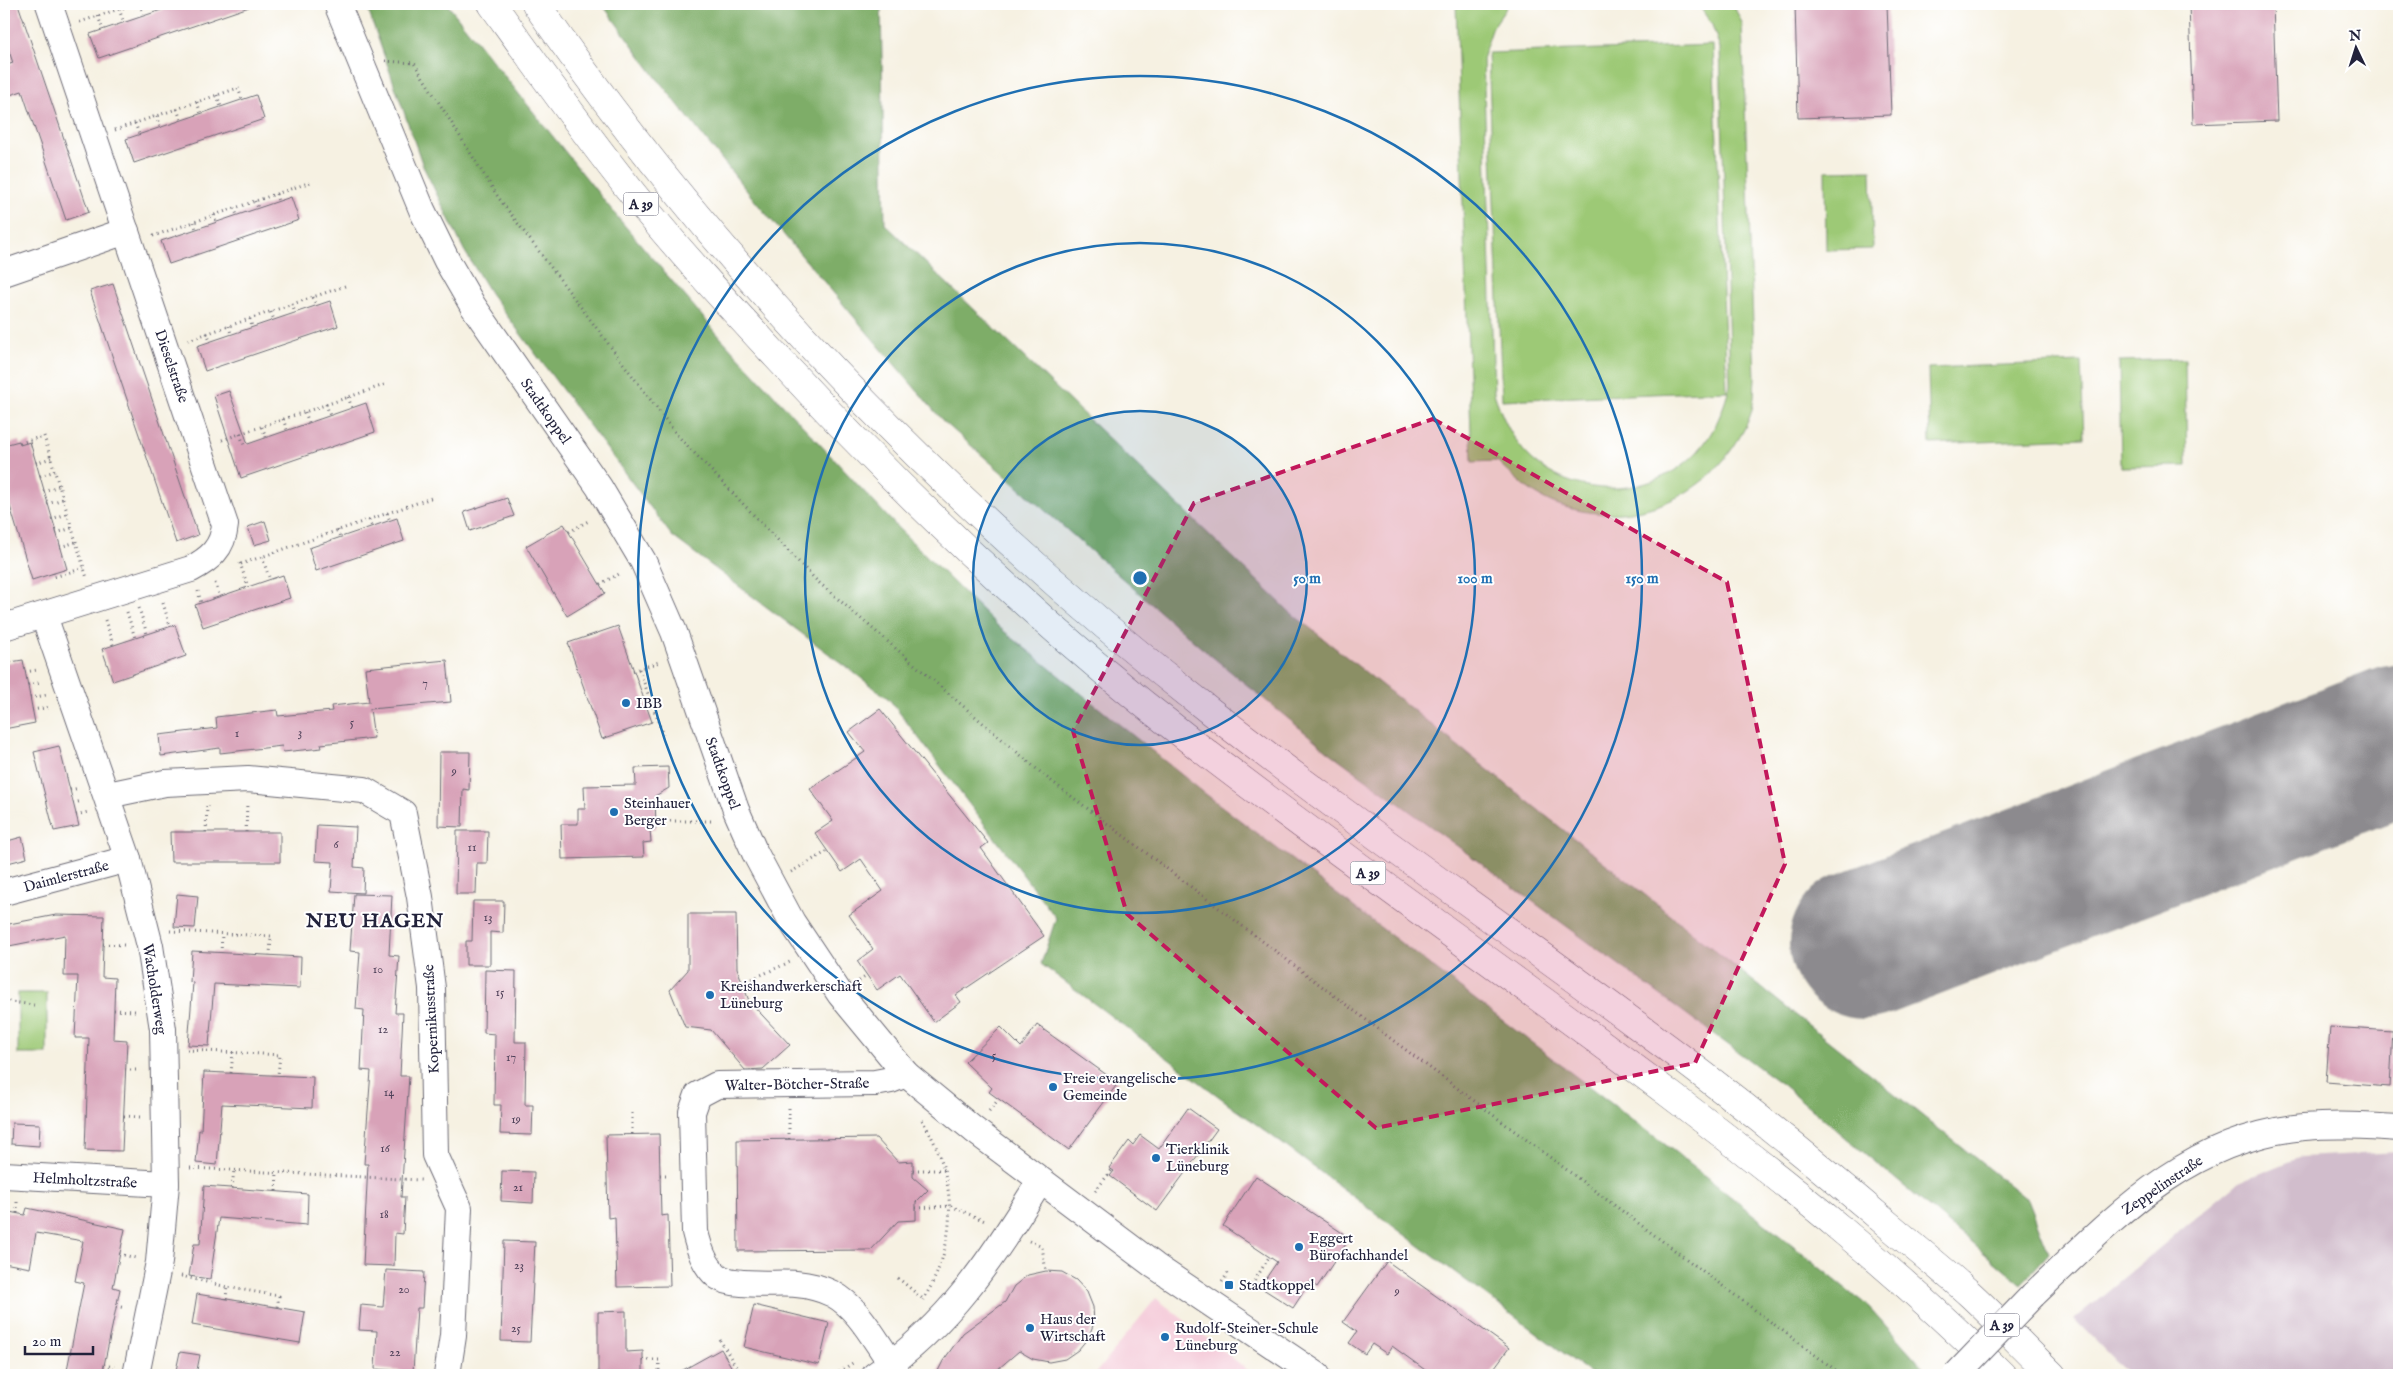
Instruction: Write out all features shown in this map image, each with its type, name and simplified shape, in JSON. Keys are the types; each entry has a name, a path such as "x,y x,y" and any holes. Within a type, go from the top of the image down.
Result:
{"highway":[{"name":"A 39","path":"492,4 551,88 634,196 724,300 807,390 897,482 1028,608 1189,740 1626,1061 1780,1178 1954,1327 2002,1375"},
{"name":"A 39","path":"536,4 578,65 664,175 751,278 923,462 1051,581 1211,712 1638,1025 1807,1155 1972,1296 2052,1375"}],"street":[{"name":"Dieselstraße","path":"4,627 191,569 208,560 219,548 224,537 225,525 49,4"},
{"name":"Stadtkoppel","path":"337,4 422,210 446,261 473,306 599,487 643,561 674,632 736,810 770,885 840,994 906,1074 974,1130 1170,1277 1317,1375"},
{"path":"4,273 129,237"},
{"name":"Wacholderweg","path":"44,616 108,795 128,859 146,929 161,1011 164,1049 166,1175 158,1271 136,1375"},
{"name":"Kopernikusstraße","path":"108,795 165,783 248,779 364,790 403,812 420,897 432,988 435,1155 460,1208 453,1336 447,1375"},
{"name":"Daimlerstraße","path":"4,892 128,859"},
{"name":"Walter-Bötcher-Straße","path":"882,1361 851,1308 834,1295 798,1284 732,1282 718,1277 707,1264 698,1247 695,1232 692,1112 698,1096 717,1085 875,1083 891,1080 906,1074"},
{"name":"Zeppelinstraße","path":"1956,1375 2033,1295 2131,1202 2183,1167 2209,1153 2246,1139 2303,1127 2338,1125 2399,1128"},
{"name":"Helmholtzstraße","path":"4,1175 166,1175"},
{"path":"882,1361 929,1332 960,1299 1009,1232 1040,1181"}],"path":[{"path":"58,30 134,4"},
{"path":"140,4 144,16"},
{"path":"163,4 165,8"},
{"path":"119,9 124,23"},
{"path":"98,16 103,30"},
{"path":"360,60 414,63 498,197 677,435 817,581 1046,777 1406,1050 1842,1375"},
{"path":"94,137 238,88 242,100"},
{"path":"217,95 221,106"},
{"path":"197,102 201,114"},
{"path":"177,108 181,120"},
{"path":"156,116 160,127"},
{"path":"135,123 139,134"},
{"path":"129,237 173,229 311,182"},
{"path":"276,194 278,201"},
{"path":"255,201 258,208"},
{"path":"234,208 237,215"},
{"path":"214,215 216,222"},
{"path":"194,222 196,229"},
{"path":"173,229 176,236"},
{"path":"166,348 348,286"},
{"path":"313,297 316,305"},
{"path":"292,304 295,313"},
{"path":"271,312 274,320"},
{"path":"250,319 252,327"},
{"path":"228,326 231,334"},
{"path":"207,333 210,341"},
{"path":"200,448 387,384"},
{"path":"348,397 352,408"},
{"path":"326,404 330,416"},
{"path":"305,412 309,423"},
{"path":"283,419 287,430"},
{"path":"262,427 266,437"},
{"path":"240,434 244,445"},
{"path":"20,443 44,436 93,600"},
{"path":"36,463 50,458"},
{"path":"40,476 54,471"},
{"path":"43,491 59,486"},
{"path":"248,587 241,564 434,497"},
{"path":"47,504 63,499"},
{"path":"387,513 390,521"},
{"path":"51,519 67,514"},
{"path":"369,520 372,527"},
{"path":"56,533 72,528"},
{"path":"338,530 340,538"},
{"path":"316,538 318,545"},
{"path":"60,547 76,542"},
{"path":"262,557 270,580"},
{"path":"53,574 54,578 84,568"},
{"path":"633,671 664,660"},
{"path":"639,669 663,735"},
{"path":"246,832 248,779"},
{"path":"713,811 721,829"},
{"path":"656,821 716,820"},
{"path":"770,885 828,851"},
{"path":"146,929 271,936 270,955"},
{"path":"221,953 222,934"},
{"path":"743,983 793,960"},
{"path":"4,999 34,1004"},
{"path":"164,1049 280,1054 278,1075"},
{"path":"231,1073 233,1052"},
{"path":"789,1084 790,1140"},
{"path":"632,1113 632,1134"},
{"path":"918,1306 938,1273 947,1244 951,1206 945,1170 930,1133 920,1118"},
{"path":"166,1175 234,1170 447,1181"},
{"path":"232,1188 234,1170"},
{"path":"913,1170 945,1170"},
{"path":"276,1192 277,1172"},
{"path":"1252,1285 1269,1257"},
{"path":"158,1271 227,1288 279,1296 277,1308"},
{"path":"898,1278 923,1299"},
{"path":"226,1299 227,1288"},
{"path":"720,1340 741,1375"},
{"path":"643,1360 659,1360 659,1375"},
{"path":"836,1375 882,1361"}],"highlighted area":[{"path":"1433,419 1727,582 1785,864 1695,1063 1376,1128 1127,914 1073,731 1194,503"}],"shaded area":[{"path":"2399,1152 2399,1375 2129,1375 2074,1319 2239,1182 2301,1157"},
{"name":"Rudolf-Steiner-Schule Lüneburg","path":"1156,1298 1254,1375 1094,1375"}],"green space":[{"path":"366,4 447,4 619,219 720,337 898,528 1000,628 1203,792 1675,1152 1869,1307 1930,1375 1593,1375 1041,964 1056,918 889,699 672,536 490,293 464,250 423,166"},
{"path":"602,4 881,4 885,224 1290,612 2028,1200 2049,1253 2021,1284 1783,1085 1329,752 1198,645 942,420 755,201 655,76"},
{"path":"1456,4 1509,4 1493,27 1483,56 1494,393 1514,437 1523,450 1540,466 1560,478 1582,485 1605,488 1629,487 1651,481 1672,472 1691,458 1711,434 1720,415 1730,385 1720,48 1712,25 1698,4 1733,4 1742,23 1755,378 1754,401 1743,431 1719,466 1701,482 1680,496 1658,505 1635,511 1611,514 1586,512 1552,503 1543,498 1526,487 1497,461 1472,462"},
{"path":"1713,45 1727,391 1502,400 1488,53"},
{"path":"1871,170 1873,249 1826,250 1825,171"},
{"path":"2185,359 2187,466 2121,467 2119,361"},
{"path":"2081,362 2084,438 1930,444 1928,368"},
{"path":"18,993 47,993 47,1054 18,1054"}],"building":[{"path":"4,4 18,4 89,212 66,220 22,91 4,97 4,66 13,63 4,36"},
{"path":"179,4 248,4 249,7 99,58 90,34"},
{"path":"1795,4 1887,4 1891,115 1798,118"},
{"path":"2189,4 2273,4 2277,121 2193,124"},
{"path":"256,95 264,119 134,163 126,139"},
{"path":"291,197 299,220 169,264 161,241"},
{"path":"113,284 198,535 176,543 90,291"},
{"path":"330,301 338,326 205,371 197,346"},
{"path":"229,391 248,444 366,403 375,432 241,478 214,396"},
{"path":"19,441 20,445 30,442 67,569 32,580 4,486 4,445"},
{"path":"507,498 514,516 470,531 464,512"},
{"path":"397,518 404,541 316,571 309,548"},
{"path":"265,521 271,540 254,545 248,527"},
{"path":"564,524 605,593 567,616 526,546"},
{"path":"283,575 290,598 203,627 195,605"},
{"path":"175,625 186,656 113,681 102,649"},
{"path":"618,626 652,722 602,739 568,643"},
{"path":"23,660 35,723 4,729 4,663"},
{"path":"447,660 451,702 370,709 374,738 321,744 322,748 283,752 282,746 220,753 220,748 161,756 159,735 217,728 216,717 277,710 278,716 332,711 331,706 369,702 365,668"},
{"path":"880,709 988,843 981,848 1044,936 956,995 961,1002 934,1022 900,974 877,990 857,961 873,949 849,915 883,891 861,859 842,872 815,833 833,821 810,789 865,752 849,732"},
{"path":"59,746 79,826 54,831 34,752"},
{"path":"439,752 470,752 469,790 463,789 462,827 438,826"},
{"name":"Steinhauer Berger","path":"668,767 669,788 655,796 656,828 650,829 651,842 643,843 644,857 562,859 561,824 578,824 578,809 585,809 584,786 636,785 635,768"},
{"path":"317,825 356,827 354,867 364,868 363,893 331,891 333,862 315,861"},
{"path":"457,831 488,831 487,863 477,863 476,894 456,894"},
{"path":"170,832 280,832 280,862 171,862"},
{"path":"22,837 27,858 4,864 4,842"},
{"path":"177,894 198,896 195,928 174,927"},
{"path":"354,894 392,895 389,955 399,956 395,1013 403,1013 400,1076 409,1076 401,1197 405,1197 403,1234 395,1233 394,1266 363,1265 368,1164 364,1164 371,1071 361,1070 364,1010 356,1009 360,952 350,951"},
{"path":"473,901 504,901 503,933 490,932 490,965 466,965 466,941 472,941"},
{"name":"Kreishandwerkerschaft Lüneburg","path":"688,914 736,914 737,968 749,1001 790,1045 763,1069 745,1070 711,1030 685,1027 670,990 688,970"},
{"path":"56,915 104,916 102,977 115,978 113,1039 127,1040 122,1151 85,1150 89,1038 75,1038 78,976 64,976 65,935 4,947 4,925"},
{"path":"192,951 301,957 300,988 214,984 209,1046 188,1045 193,983 190,982"},
{"path":"485,970 516,971 515,1042 526,1042 525,1105 533,1105 532,1135 500,1134 501,1105 494,1105 495,1034 484,1033"},
{"name":"Freie evangelische Gemeinde","path":"1037,1025 1118,1083 1069,1150 989,1092 992,1088 965,1062 1001,1027 1021,1047"},
{"path":"2330,1027 2393,1031 2390,1087 2326,1082"},
{"path":"204,1072 313,1077 312,1108 222,1104 217,1165 196,1163 199,1130 201,1131"},
{"name":"Tierklinik Lüneburg","path":"1188,1108 1217,1129 1157,1211 1110,1176 1114,1171 1109,1168 1129,1141 1133,1145 1140,1135 1159,1149"},
{"path":"12,1123 40,1124 39,1146 11,1144"},
{"path":"659,1134 661,1216 668,1215 670,1286 617,1287 615,1217 608,1218 606,1135"},
{"path":"876,1138 898,1162 913,1161 913,1177 928,1190 916,1202 916,1220 898,1221 871,1250 738,1251 737,1140"},
{"path":"502,1171 534,1172 533,1203 501,1201"},
{"name":"Eggert Bürofachhandel","path":"1256,1176 1350,1238 1317,1287 1310,1282 1293,1308 1260,1287 1277,1262 1223,1226"},
{"path":"204,1186 308,1194 307,1225 219,1218 210,1279 189,1276 194,1244 200,1244"},
{"path":"27,1208 125,1229 113,1287 120,1289 102,1375 66,1375 84,1283 75,1281 83,1241 36,1233 30,1268 4,1263 4,1211 25,1215"},
{"path":"504,1241 535,1242 530,1342 501,1341"},
{"path":"1387,1261 1509,1348 1489,1375 1432,1375 1392,1346 1387,1354 1372,1344 1365,1354 1349,1343 1357,1332 1343,1322"},
{"path":"386,1270 424,1272 422,1308 417,1308 413,1372 375,1369 377,1331 359,1330 361,1305 383,1307"},
{"name":"Haus der Wirtschaft","path":"1046,1271 1062,1272 1076,1280 1087,1292 1093,1307 1094,1323 1088,1338 1078,1350 1065,1359 1049,1362 1033,1359 1019,1351 991,1375 936,1375 943,1361 963,1333 1005,1302 1014,1286 1028,1275"},
{"path":"197,1294 305,1312 300,1343 192,1325"},
{"path":"754,1305 829,1323 819,1365 744,1347"},
{"path":"626,1311 626,1352 643,1351 643,1375 598,1375 598,1312"},
{"path":"721,1349 736,1375 674,1375"},
{"path":"180,1352 200,1355 196,1375 175,1375"}],"runway":[{"path":"1864,944 2399,739"}],"place":[{"name":"IBB","path":"626,703"},
{"name":"Steinhauer Berger","path":"614,812"},
{"name":"Kreishandwerkerschaft Lüneburg","path":"710,995"},
{"name":"Freie evangelische Gemeinde","path":"1053,1087"},
{"name":"Tierklinik Lüneburg","path":"1156,1158"},
{"name":"Eggert Bürofachhandel","path":"1299,1247"},
{"name":"Stadtkoppel","path":"1229,1285"},
{"name":"Haus der Wirtschaft","path":"1030,1328"},
{"name":"Rudolf-Steiner-Schule Lüneburg","path":"1165,1337"}],"district":[{"name":"NEU HAGEN","path":"375,920"}]}
